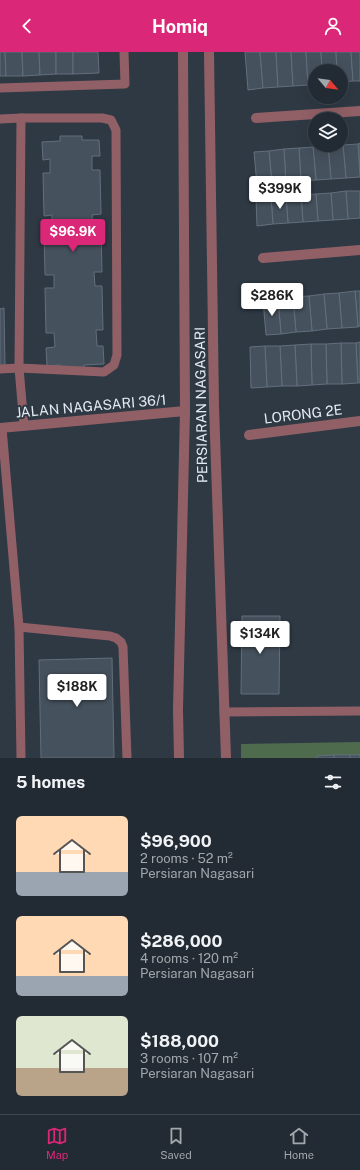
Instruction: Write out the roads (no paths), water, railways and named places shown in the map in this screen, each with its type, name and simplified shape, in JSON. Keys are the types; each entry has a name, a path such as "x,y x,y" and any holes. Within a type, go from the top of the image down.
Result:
{"street":[{"name":"PERSIARAN NAGASARI","path":"180,758 178,710 185,411 183,52"},
{"name":"PERSIARAN NAGASARI","path":"210,52 214,406 226,758"},
{"path":"256,118 360,111"},
{"path":"264,258 360,250"},
{"name":"JALAN NAGASARI 36/1","path":"1,428 185,411"},
{"name":"LORONG 2E","path":"248,434 360,421"}],"lane":[{"path":"0,88 125,84 124,52"},
{"path":"21,118 19,368 24,426"},
{"path":"0,119 102,118 111,120 116,130 117,354 114,365 104,372 19,368 0,369"},
{"path":"1,428 19,627 21,758"},
{"path":"19,627 101,634 116,638 121,642 123,647 127,758"},
{"path":"224,712 360,711"}]}
